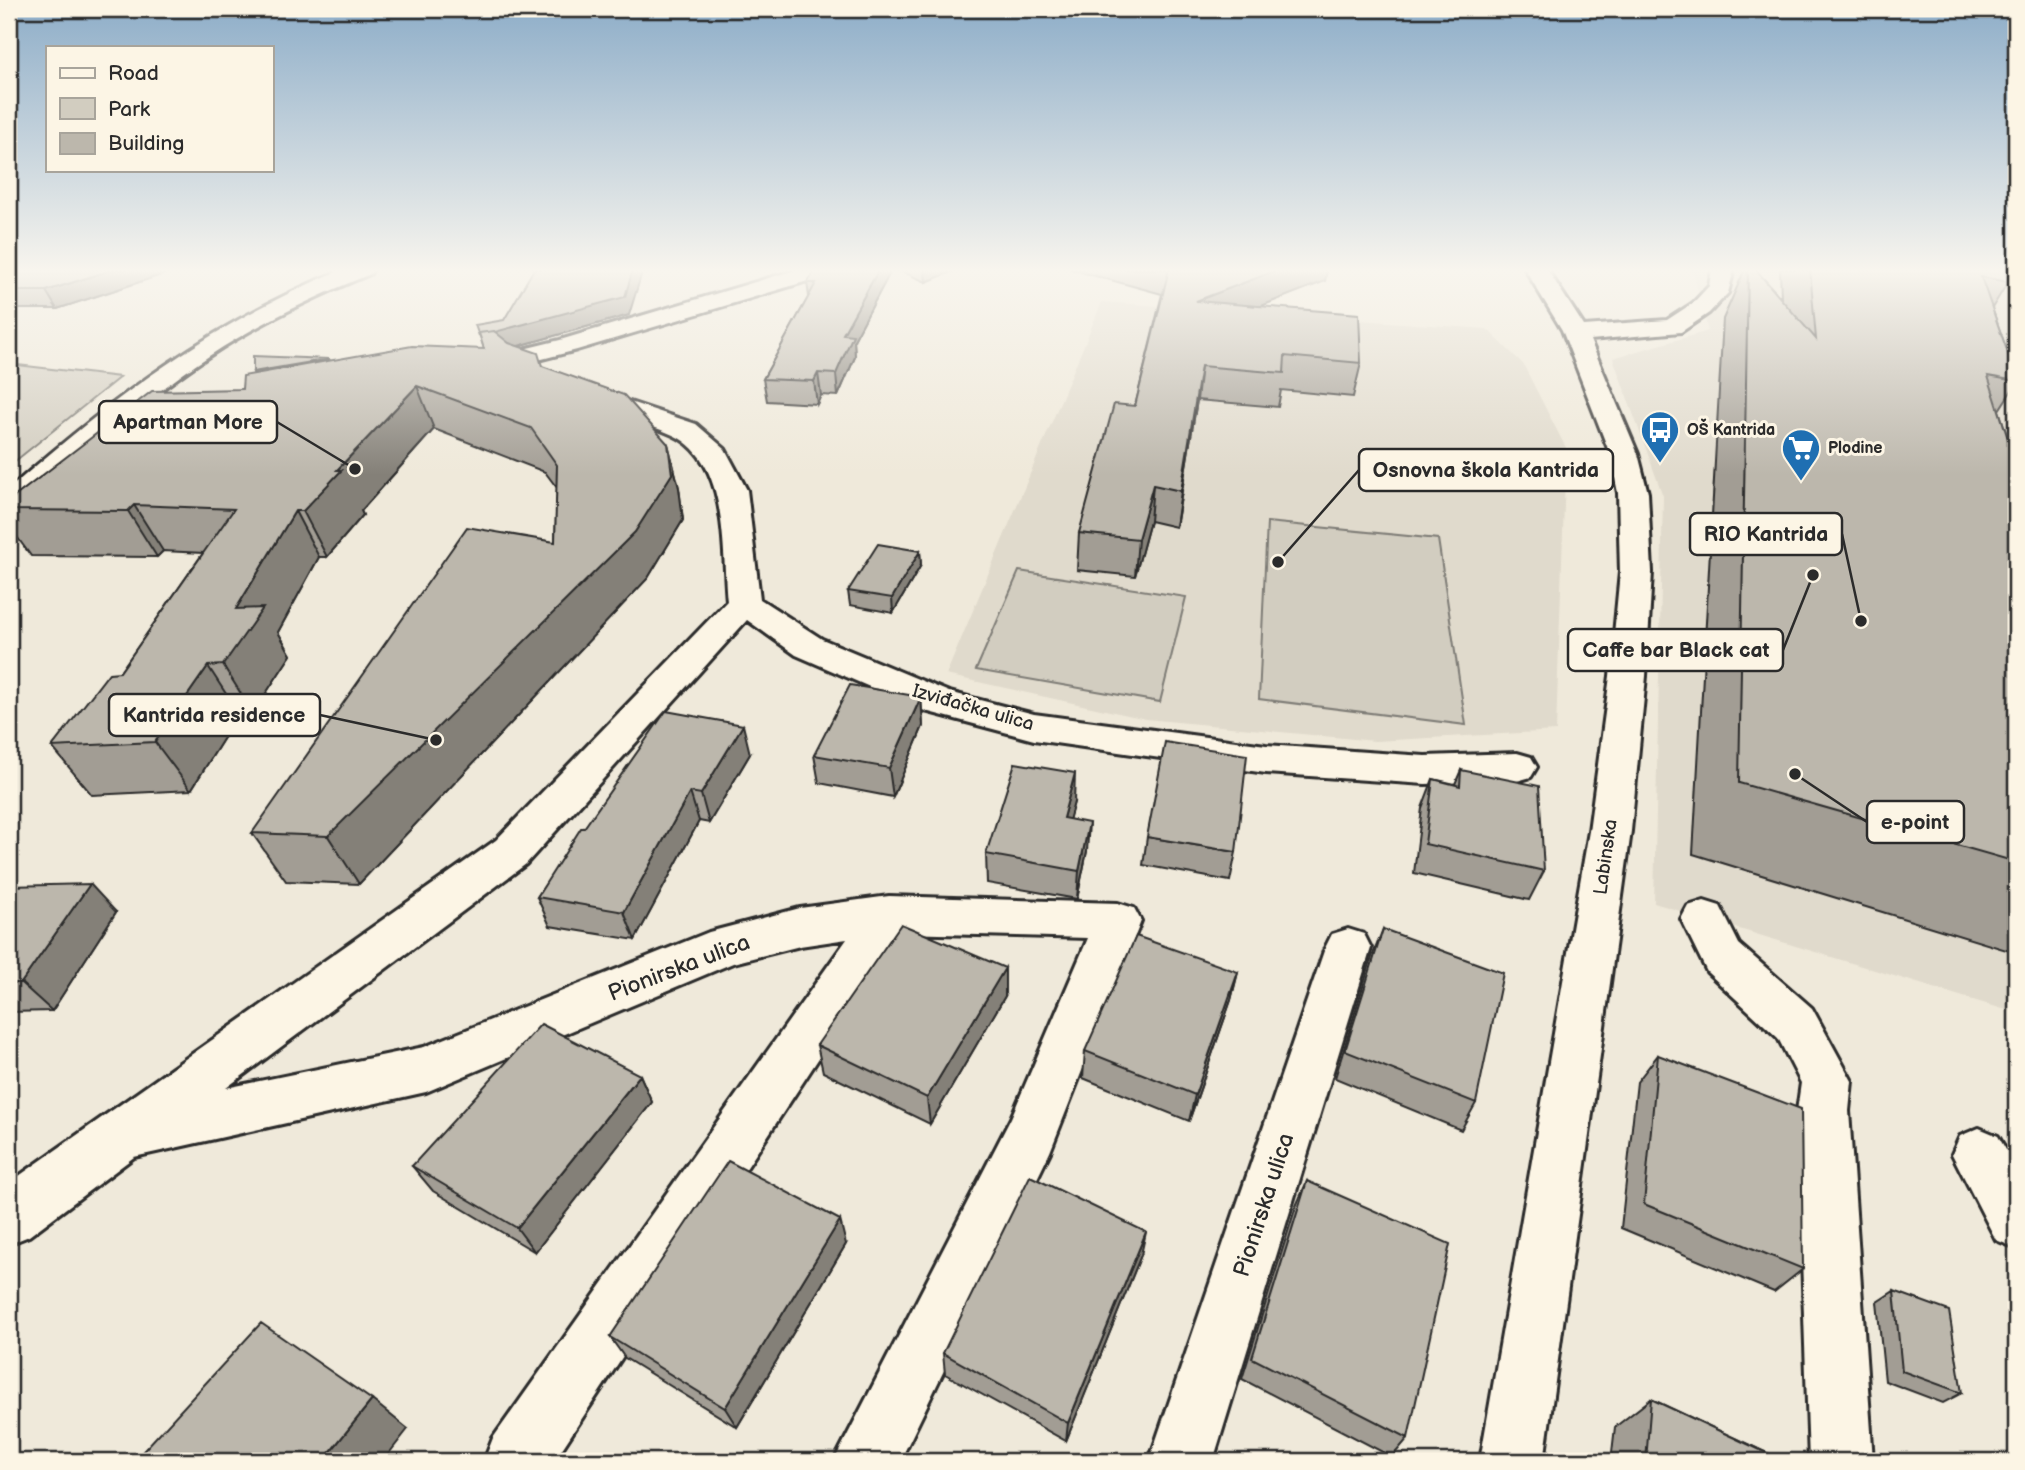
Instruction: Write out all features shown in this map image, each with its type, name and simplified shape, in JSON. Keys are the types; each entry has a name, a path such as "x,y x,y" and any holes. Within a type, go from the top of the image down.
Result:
{"street":[{"path":"9,505 139,395 200,351 224,338"},
{"path":"460,371 513,360 589,338"},
{"name":"Labinska","path":"1512,1461 1610,831 1628,676 1636,572 1633,493 1624,454 1577,338"},
{"path":"513,360 532,377 686,430 715,455 732,490 744,603"},
{"path":"54,467 89,467"},
{"name":"Izviđačka ulica","path":"744,603 809,647 939,702 1034,727 1266,760 1425,770 1517,767"},
{"name":"Pionirska ulica","path":"9,1216 511,852 744,603"},
{"path":"516,1461 888,914"},
{"name":"Pionirska ulica","path":"120,1135 426,1069 725,946 800,927 888,914 1118,921 1031,1134 866,1461"},
{"path":"1704,919 1723,958 1796,1023 1827,1081 1824,1111 1841,1461"},
{"name":"Pionirska ulica","path":"1181,1461 1348,948"},
{"path":"1979,1154 2016,1220"}],"shaded area":[{"path":"1087,338 1496,338 1523,364 1566,448 1556,731 1375,741 1146,719 946,675"},
{"path":"1685,338 2016,338 2016,1013 1654,903 1663,496 1613,358"}],"green space":[{"path":"9,364 120,377 9,466"},
{"path":"1267,522 1438,539 1466,725 1259,699"},
{"path":"1019,571 1186,597 1160,702 976,670"}],"building":[{"path":"480,338 502,338 509,343 538,353 542,366 624,395 668,444 672,474 635,532 328,836 252,833 467,527 555,542 557,465 531,428 417,386 337,470 342,470 303,511 295,511 236,609 263,608 223,665 208,666 155,742 52,747 109,673 120,672 234,509 134,505 128,511 9,510 9,501 152,391 242,389 243,376 412,346 484,349"},
{"path":"786,338 852,338 836,374 818,373 814,381 763,379"},
{"path":"1152,338 1360,338 1361,363 1285,356 1284,373 1201,366 1181,491 1153,485 1138,539 1079,533 1114,404 1135,406"},
{"path":"1747,338 2002,338 2016,381 1988,376 2016,464 2016,862 1739,783"},
{"path":"253,356 329,359 253,372"},
{"path":"878,544 920,551 892,598 848,591"},
{"path":"850,685 921,697 889,768 814,755"},
{"path":"666,711 743,725 701,794 690,792 624,912 537,897 581,828 584,828"},
{"path":"1165,742 1247,755 1236,852 1147,837"},
{"path":"1015,763 1075,773 1063,818 1089,823 1079,871 986,854"},
{"path":"1461,770 1539,786 1544,871 1425,844 1433,779 1460,786"},
{"path":"90,884 21,983 9,983 9,886"},
{"path":"901,924 1005,968 927,1098 817,1045"},
{"path":"1383,929 1503,973 1476,1103 1345,1051"},
{"path":"1136,936 1238,972 1195,1095 1085,1051"},
{"path":"541,1024 640,1075 517,1228 412,1166"},
{"path":"1658,1055 1801,1109 1803,1269 1644,1204"},
{"path":"728,1161 840,1220 725,1408 610,1337"},
{"path":"1030,1176 1146,1232 1068,1423 943,1353"},
{"path":"1307,1181 1450,1244 1408,1438 1252,1358"},
{"path":"1894,1291 1949,1311 1962,1393 1902,1371"},
{"path":"261,1323 372,1400 323,1461 134,1461"},
{"path":"1651,1399 1784,1461 1646,1461"}],"place":[{"name":"OŠ Kantrida","path":"1660,464"},
{"name":"Apartman More","path":"355,469"},
{"name":"Plodine","path":"1801,482"},
{"name":"Osnovna škola Kantrida","path":"1278,562"},
{"name":"Caffe bar Black cat","path":"1813,575"},
{"name":"RIO Kantrida","path":"1861,621"},
{"name":"Kantrida residence","path":"436,740"},
{"name":"e-point","path":"1795,774"}]}
